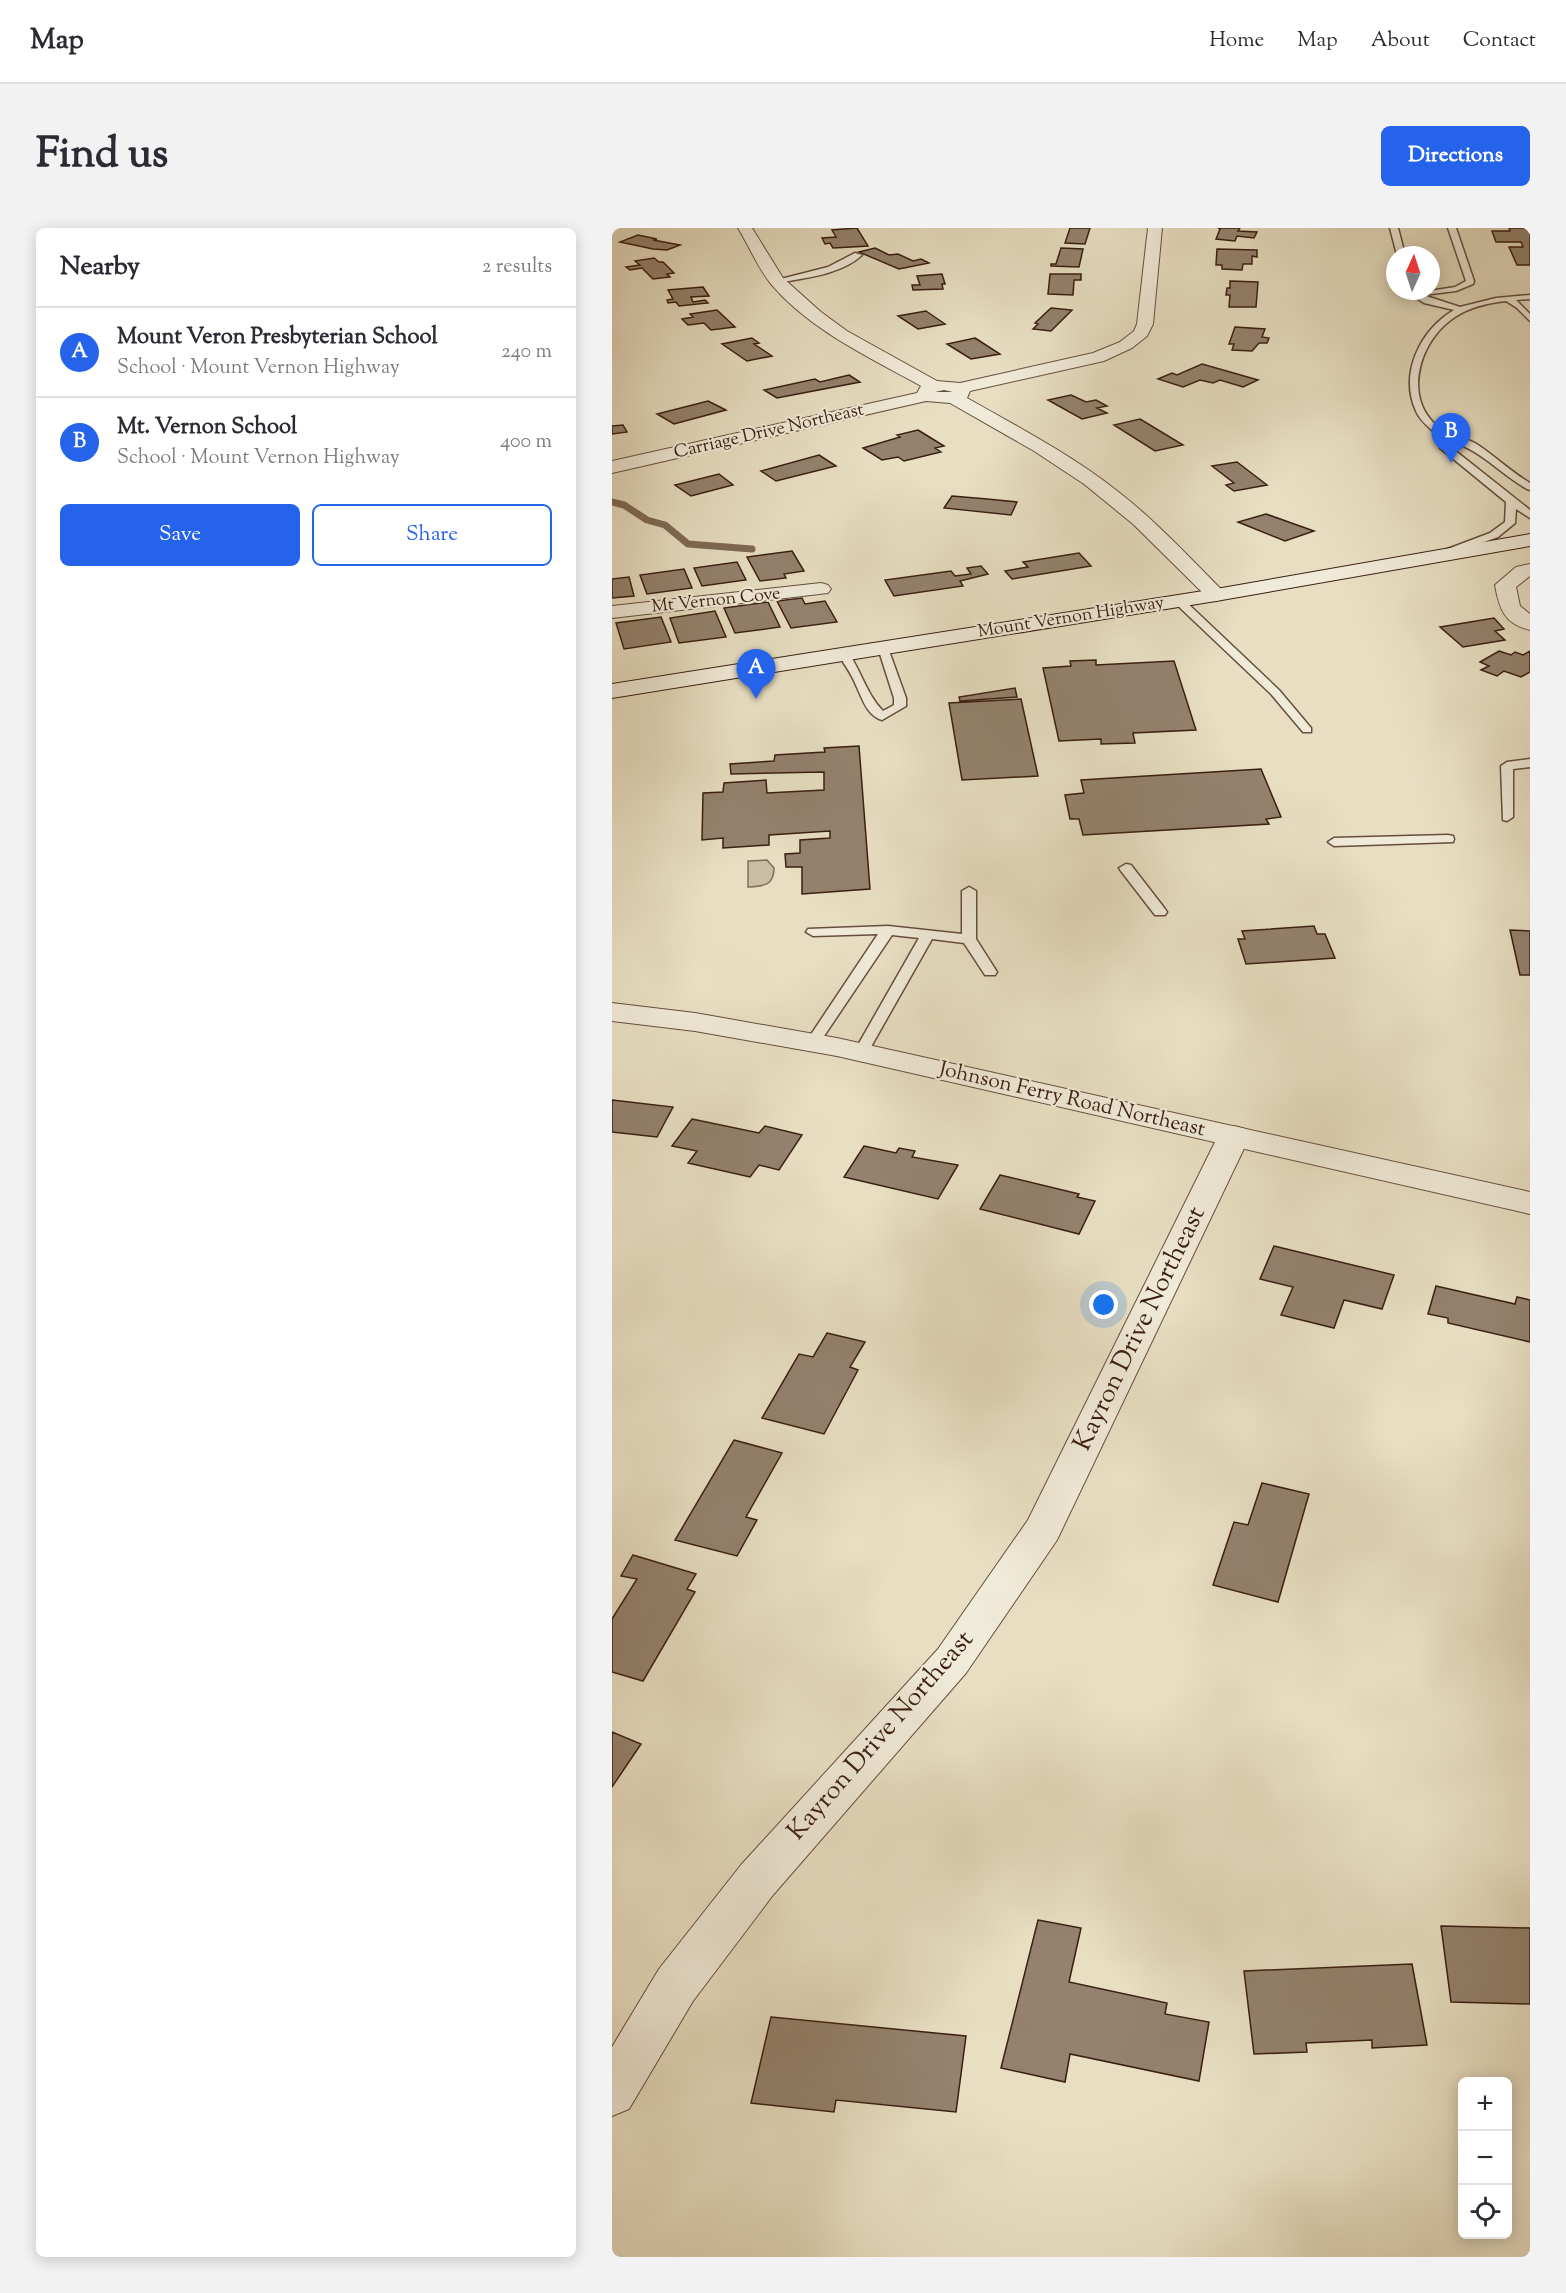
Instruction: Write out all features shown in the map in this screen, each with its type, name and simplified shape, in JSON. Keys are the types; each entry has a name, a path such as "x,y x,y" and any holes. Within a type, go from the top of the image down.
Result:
{"street":[{"path":"745,228 777,281 815,315 930,391 951,386 956,393 1092,480 1132,513 1216,595"},
{"path":"956,393 1098,357 1126,345 1141,333 1145,324 1155,228"},
{"name":"Carriage Drive Northeast","path":"612,467 930,391"},
{"name":"Mount Vernon Highway","path":"612,691 1216,595 1530,540"},
{"path":"1530,570 1523,571 1505,585 1510,609 1530,624"},
{"name":"Mt Vernon Cove","path":"612,612 821,589"},
{"name":"Johnson Ferry Road Northeast","path":"612,1012 695,1022 813,1042 1530,1203"},
{"name":"Kayron Drive Northeast","path":"612,2092 682,1976 757,1880 951,1661 1043,1529 1234,1136"}],"lane":[{"path":"1394,228 1399,246"},
{"path":"1440,290 1456,289 1469,284 1470,281 1452,228"},
{"path":"777,281 839,265 858,255"},
{"path":"1529,487 1465,442 1443,436 1421,413 1414,380 1416,365 1431,336 1446,318 1482,303 1530,297"},
{"path":"1509,299 1529,316"},
{"path":"1425,300 1461,310"},
{"path":"1443,436 1443,446 1530,515"},
{"path":"1440,556 1494,535 1510,523 1511,502"},
{"path":"1179,601 1275,692 1307,730"},
{"path":"844,654 861,683 867,701 882,717 900,706 900,698 883,648"},
{"path":"1508,817 1507,766 1530,763"},
{"path":"1334,842 1448,839"},
{"path":"1126,868 1160,912"},
{"path":"969,891 969,939 990,972"},
{"path":"813,932 888,930 969,939"},
{"path":"813,1042 888,930"},
{"path":"861,1052 928,934"}],"shaded area":[{"path":"767,860 774,868 770,882 748,887 748,861"}],"building":[{"path":"857,228 868,246 833,248 830,243 825,244 822,238 836,237 832,230"},
{"path":"1070,228 1090,228 1085,244 1065,243"},
{"path":"1218,228 1240,228 1238,231 1257,232 1254,238 1237,236 1235,241 1216,239 1220,229"},
{"path":"1509,228 1530,228 1530,265 1517,265 1509,247 1523,247 1521,242 1496,242 1492,231 1510,231"},
{"path":"638,235 680,245 667,250 620,242"},
{"path":"875,248 889,255 898,254 913,261 921,259 929,263 899,269 859,252"},
{"path":"1061,248 1083,249 1079,267 1051,266 1051,264 1056,264"},
{"path":"1217,249 1257,250 1257,257 1252,256 1252,264 1243,264 1242,270 1222,269 1222,265 1216,265"},
{"path":"654,258 663,262 674,273 667,274 670,277 653,279 642,268 630,270 626,267 640,265 635,261"},
{"path":"942,274 945,284 942,284 943,289 913,290 912,285 920,285 917,276"},
{"path":"1050,274 1081,274 1081,280 1074,280 1073,295 1048,294"},
{"path":"1230,281 1258,282 1256,307 1229,307 1230,295 1226,295 1227,288 1230,288"},
{"path":"703,287 709,296 691,297 693,302 705,300 708,303 679,306 676,302 668,303 667,300 673,299 668,290"},
{"path":"1051,308 1072,310 1051,331 1033,329 1038,324 1035,323"},
{"path":"717,310 735,327 711,330 704,323 688,325 682,319 693,317 690,314"},
{"path":"926,311 945,324 918,329 898,316"},
{"path":"1235,327 1265,329 1262,337 1269,338 1267,343 1259,343 1252,351 1232,350 1234,344 1229,344"},
{"path":"752,338 759,343 754,344 772,356 747,361 722,344"},
{"path":"975,338 1000,354 971,359 947,344"},
{"path":"1202,364 1258,380 1243,387 1220,380 1213,383 1200,380 1183,387 1158,379 1172,373 1177,375"},
{"path":"849,375 860,382 777,398 764,390 815,379 820,382"},
{"path":"1071,395 1086,402 1096,400 1107,406 1097,408 1107,413 1082,419 1048,400"},
{"path":"708,401 726,410 674,424 657,414"},
{"path":"1140,419 1183,445 1155,451 1114,425"},
{"path":"623,425 627,432 612,434 612,426"},
{"path":"918,430 944,446 935,448 941,452 904,461 898,457 882,460 863,448 900,437 897,435"},
{"path":"819,455 836,466 776,481 761,471"},
{"path":"1237,462 1267,485 1234,491 1226,485 1234,483 1212,466"},
{"path":"719,474 733,485 691,496 675,485"},
{"path":"952,496 1017,502 1011,515 944,508"},
{"path":"1266,514 1314,531 1285,541 1238,522"},
{"path":"792,551 804,571 784,574 786,578 760,581 747,557"},
{"path":"1079,553 1091,566 1012,579 1005,571 1028,567 1023,562"},
{"path":"737,562 746,580 702,586 694,568"},
{"path":"981,566 988,574 960,581 963,586 894,596 885,580 951,571 955,576 971,574 967,568"},
{"path":"684,569 692,588 647,594 640,575"},
{"path":"629,577 634,596 612,598 612,579"},
{"path":"802,598 805,604 825,601 837,622 791,628 777,601"},
{"path":"768,602 780,627 735,633 724,608"},
{"path":"715,611 726,637 679,643 670,618"},
{"path":"661,617 671,642 624,649 616,623"},
{"path":"1494,618 1504,629 1495,631 1505,640 1463,647 1440,627"},
{"path":"1499,651 1511,655 1515,652 1523,655 1530,651 1530,672 1521,677 1504,671 1497,676 1481,670 1489,666 1480,662"},
{"path":"1096,660 1096,665 1174,661 1196,730 1133,733 1135,743 1101,744 1101,739 1059,741 1043,668 1071,666 1070,661"},
{"path":"1015,688 1017,697 960,701 959,697"},
{"path":"1021,699 1038,776 962,780 949,703"},
{"path":"859,746 870,889 802,894 802,867 786,867 785,854 800,853 800,840 830,838 830,831 769,835 769,845 723,848 723,838 702,840 703,793 723,792 724,783 766,780 767,793 824,790 824,772 731,774 730,764 774,761 775,755 825,752 824,748"},
{"path":"1261,769 1281,817 1266,819 1269,824 1083,835 1079,819 1070,819 1065,795 1084,793 1081,780"},
{"path":"1314,926 1317,934 1325,934 1335,958 1246,964 1238,939 1245,939 1242,931"},
{"path":"1510,930 1530,931 1530,975 1520,975"},
{"path":"612,1100 673,1107 657,1137 612,1132"},
{"path":"692,1119 759,1133 765,1126 802,1135 779,1170 759,1165 750,1177 688,1163 697,1151 672,1146"},
{"path":"864,1146 896,1153 899,1148 915,1151 912,1157 958,1165 938,1199 844,1177"},
{"path":"1000,1175 1079,1194 1077,1197 1095,1201 1079,1234 980,1209"},
{"path":"1274,1246 1394,1275 1382,1309 1344,1300 1334,1328 1281,1315 1293,1287 1260,1279"},
{"path":"1436,1286 1515,1304 1517,1297 1530,1300 1530,1342 1448,1323 1448,1318 1428,1314"},
{"path":"827,1333 865,1342 850,1367 858,1370 824,1434 762,1418 799,1354 813,1357"},
{"path":"734,1440 782,1453 746,1517 757,1520 737,1556 675,1540"},
{"path":"1262,1483 1309,1494 1278,1602 1213,1585 1234,1522 1248,1525"},
{"path":"633,1555 696,1574 687,1589 695,1592 643,1681 612,1672 612,1619 637,1579 621,1576"},
{"path":"612,1732 641,1744 612,1787"},
{"path":"1038,1920 1081,1928 1069,1982 1167,2003 1165,2014 1209,2022 1199,2081 1070,2054 1065,2082 1001,2068"},
{"path":"1441,1926 1530,1928 1530,2004 1451,2002"},
{"path":"1412,1964 1427,2045 1372,2048 1372,2040 1306,2043 1307,2052 1254,2054 1244,1971"},
{"path":"771,2017 966,2036 956,2112 836,2100 834,2112 751,2103"}],"waterway":[{"path":"612,502 624,505 647,520 665,525 688,544 752,549"}],"place":[{"name":"Mt. Vernon School","path":"1451,463"},
{"name":"Mount Veron Presbyterian School","path":"756,699"}]}
